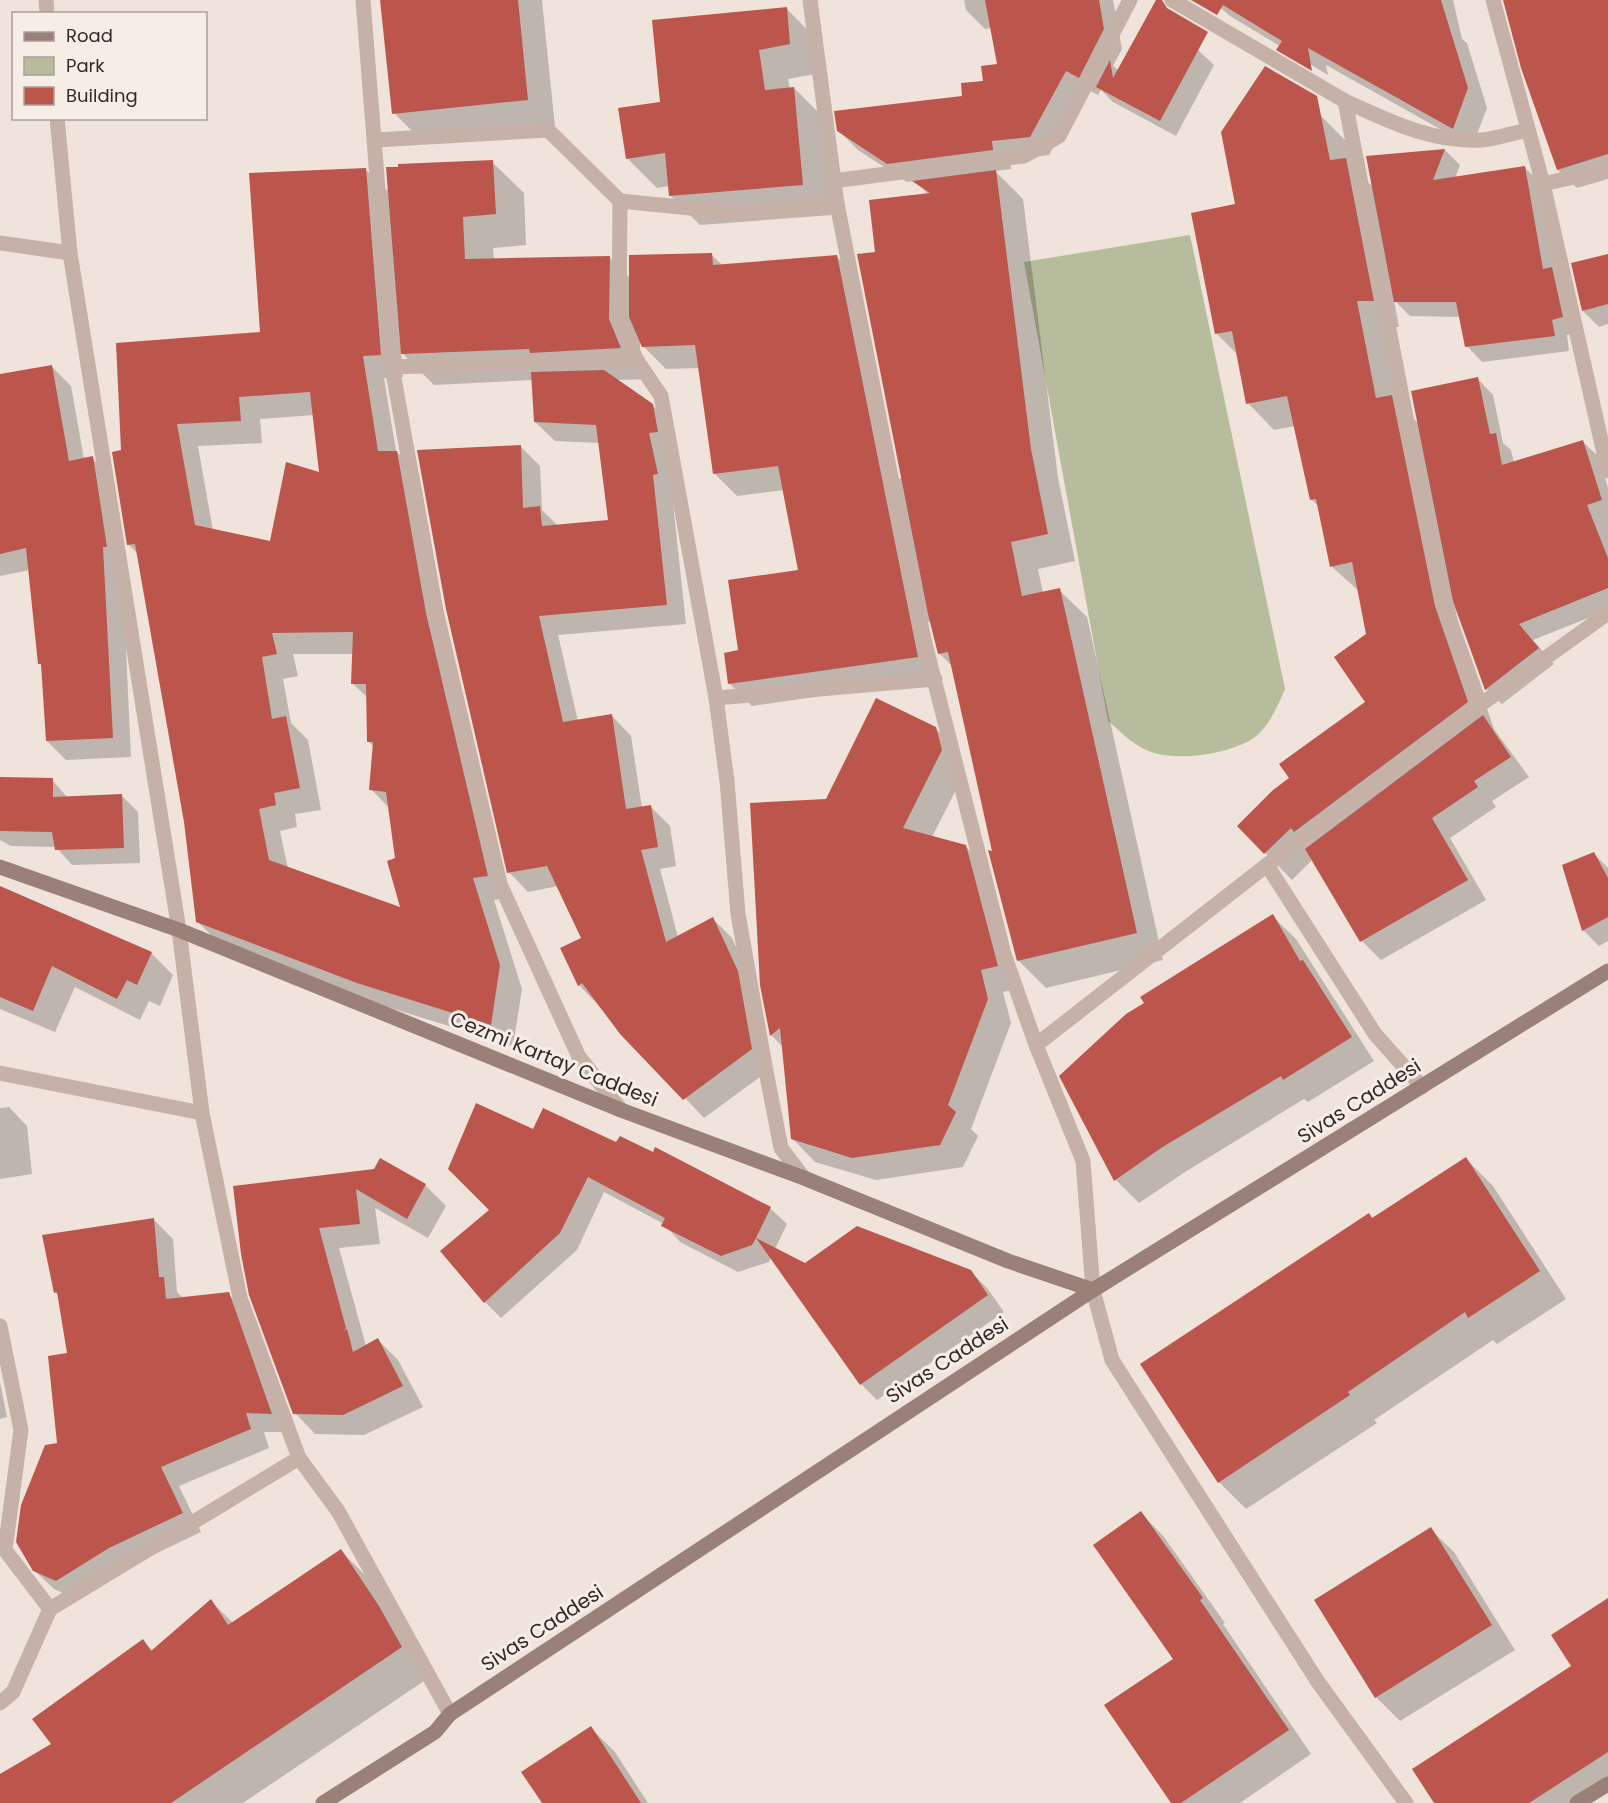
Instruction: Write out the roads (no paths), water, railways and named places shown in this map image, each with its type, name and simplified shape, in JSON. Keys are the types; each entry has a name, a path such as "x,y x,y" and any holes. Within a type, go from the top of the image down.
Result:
{"main road":[{"name":"Cezmi Kartay Caddesi","path":"0,867 179,930 621,1110 804,1178 1008,1261 1093,1290"},
{"name":"Sivas Caddesi","path":"323,1803 435,1732 450,1714 1093,1290 1608,972"},
{"path":"1577,1803 1608,1784"}],"street":[{"path":"363,0 376,140 392,367 436,611 500,884 579,1057 621,1110"},
{"path":"810,0 837,204 889,478 918,616 1004,954 1036,1045 1083,1161 1093,1290 1112,1360 1318,1682 1406,1803"},
{"path":"833,181 1024,156 1059,136 1130,0"},
{"path":"1172,0 1346,101 1407,129 1450,140 1484,140 1527,130"},
{"path":"1493,0 1527,130 1544,184 1608,471"},
{"path":"1346,101 1430,542 1444,604 1480,705"},
{"path":"57,120 70,253 179,930 202,1113 240,1298 299,1458 338,1511 450,1714"},
{"path":"376,140 548,130 620,201 740,213 837,204"},
{"path":"1544,184 1608,169"},
{"path":"620,201 619,319 636,359 661,396 716,698 727,781 738,914 765,1066 781,1148 804,1178"},
{"path":"0,243 70,253"},
{"path":"392,367 636,359"},
{"path":"1036,1045 1267,865 1480,705 1608,613"},
{"path":"716,698 935,679"},
{"path":"1267,865 1375,1034 1422,1087"},
{"path":"0,1073 202,1113"},
{"path":"0,1326 21,1430 5,1550 50,1609"},
{"path":"0,1703 13,1692 50,1609 299,1458"}]}
